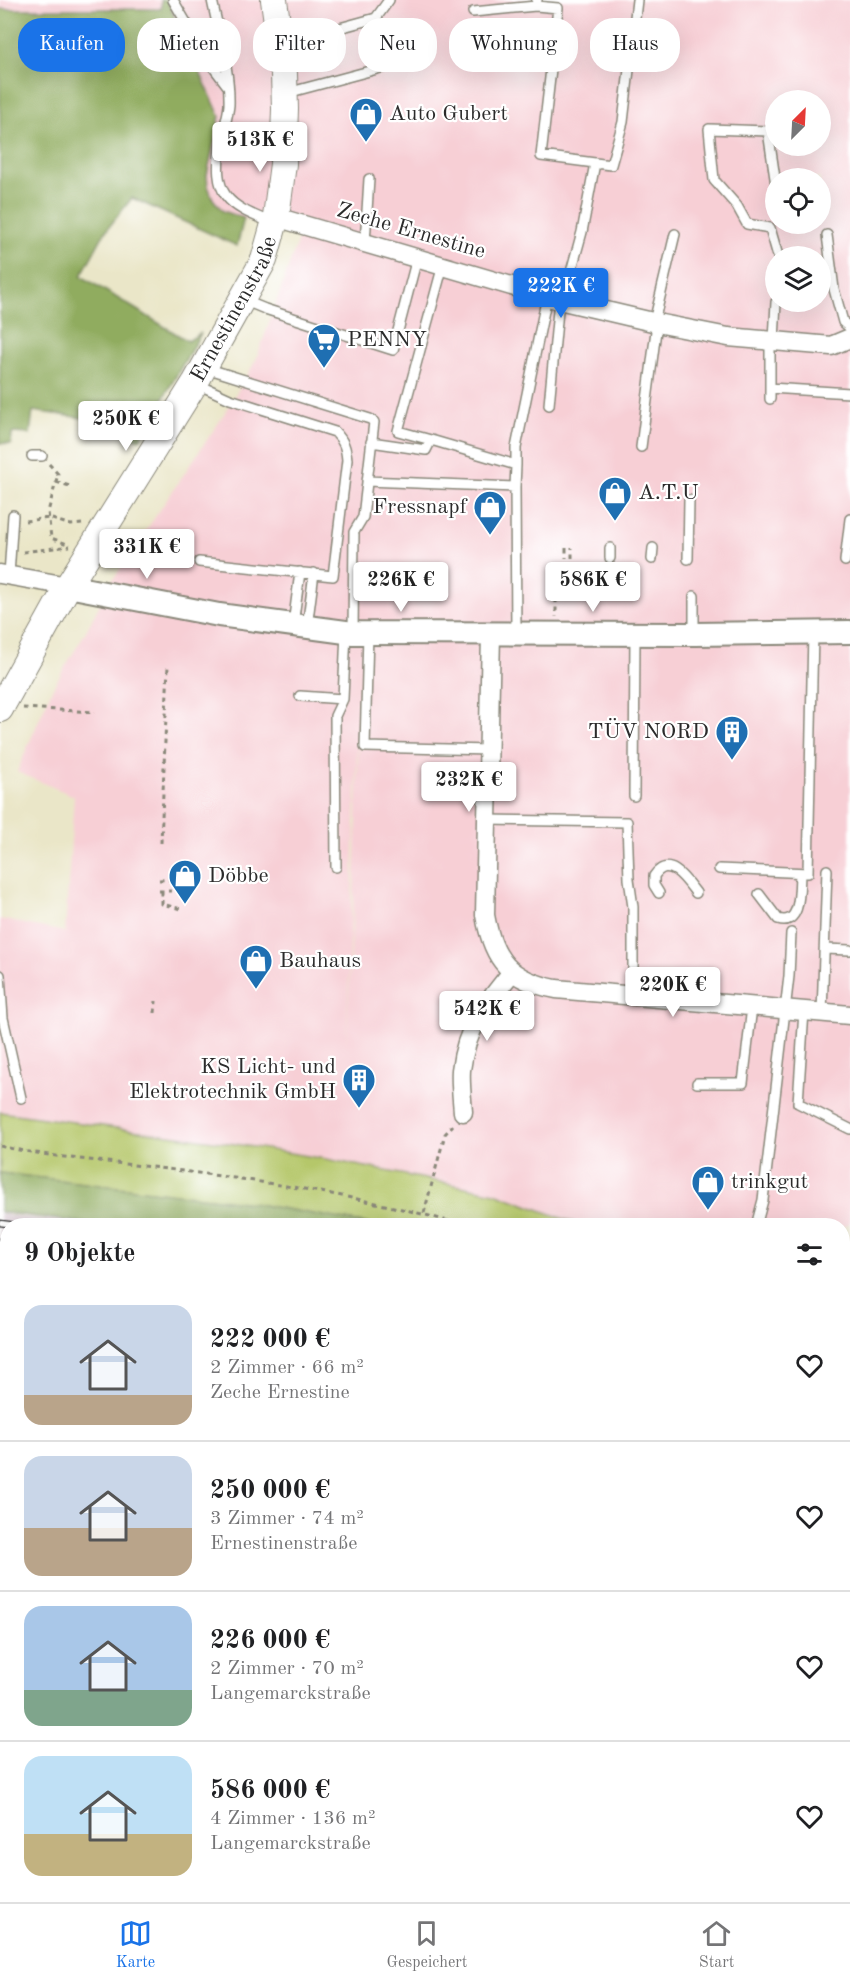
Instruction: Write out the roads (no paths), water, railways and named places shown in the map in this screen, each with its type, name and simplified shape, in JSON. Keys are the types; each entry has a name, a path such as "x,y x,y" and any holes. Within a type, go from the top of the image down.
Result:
{"main road":[{"name":"Ernestinenstraße","path":"274,0 277,18"},
{"name":"Ernestinenstraße","path":"3,703 68,586 199,375 264,260 275,221 283,164 285,94 283,72"}],"street":[{"name":"Zeche Ernestine","path":"275,221 365,243 556,299 655,323 728,337 831,346 850,338"},
{"path":"4,574 219,615 356,633 850,632"},
{"path":"492,634 485,915 493,946 512,972 524,981 556,989 850,1015"},
{"path":"463,1112 461,1071 474,1022 483,1007 512,972"}],"lane":[{"path":"173,0 208,60 228,85"},
{"path":"212,0 226,62 229,107 217,173 224,194 237,207 275,221"},
{"path":"346,26 376,18 389,0"},
{"path":"473,12 537,3 558,8 541,156 611,165 620,133 637,0"},
{"path":"285,94 366,72"},
{"path":"765,224 747,224 737,206 714,180 709,129 768,130 774,168"},
{"path":"516,634 516,448 556,299 582,232 595,163"},
{"path":"365,243 369,179"},
{"path":"641,447 655,323 675,234"},
{"path":"827,235 837,300 843,322 850,328"},
{"path":"243,300 393,350 417,258"},
{"path":"443,265 398,431 516,465"},
{"path":"549,405 556,299"},
{"path":"770,399 775,312"},
{"path":"199,375 370,419 374,422 363,517 354,531 356,633 365,747 489,750"},
{"path":"199,375 230,399 335,432 346,447 333,576 304,569 199,562"},
{"path":"770,388 850,393"},
{"path":"371,442 426,450 431,440"},
{"path":"367,481 515,487"},
{"path":"688,559 689,500"},
{"path":"4,574 12,553 13,519"},
{"path":"845,561 850,519"},
{"path":"652,559 653,548"},
{"path":"300,626 304,569"},
{"path":"300,626 304,569"},
{"path":"693,596 694,634"},
{"path":"719,869 808,873 813,632"},
{"path":"336,867 335,716 343,699 356,633"},
{"path":"634,796 635,634"},
{"path":"300,696 343,699"},
{"path":"487,820 627,822 629,879 633,907 635,997"},
{"path":"658,893 653,880 661,868 670,868 681,875 696,893"},
{"path":"827,870 825,949 798,1103 850,1129"},
{"path":"759,894 772,913 781,921 793,917 797,908 800,873"},
{"path":"758,1218 763,1200 785,1010 791,933"},
{"path":"825,949 850,950"},
{"path":"0,975 1,1019 21,1098"},
{"path":"698,1083 743,1083 752,1007"}],"place":[{"name":"Auto Gubert","path":"366,143"},
{"name":"PENNY","path":"324,369"},
{"name":"A.T.U","path":"615,522"},
{"name":"Fressnapf","path":"490,536"},
{"name":"TÜV NORD","path":"732,761"},
{"name":"Döbbe","path":"185,905"},
{"name":"Bauhaus","path":"256,990"},
{"name":"KS Licht- und Elektrotechnik GmbH","path":"359,1109"},
{"name":"trinkgut","path":"708,1211"}]}
